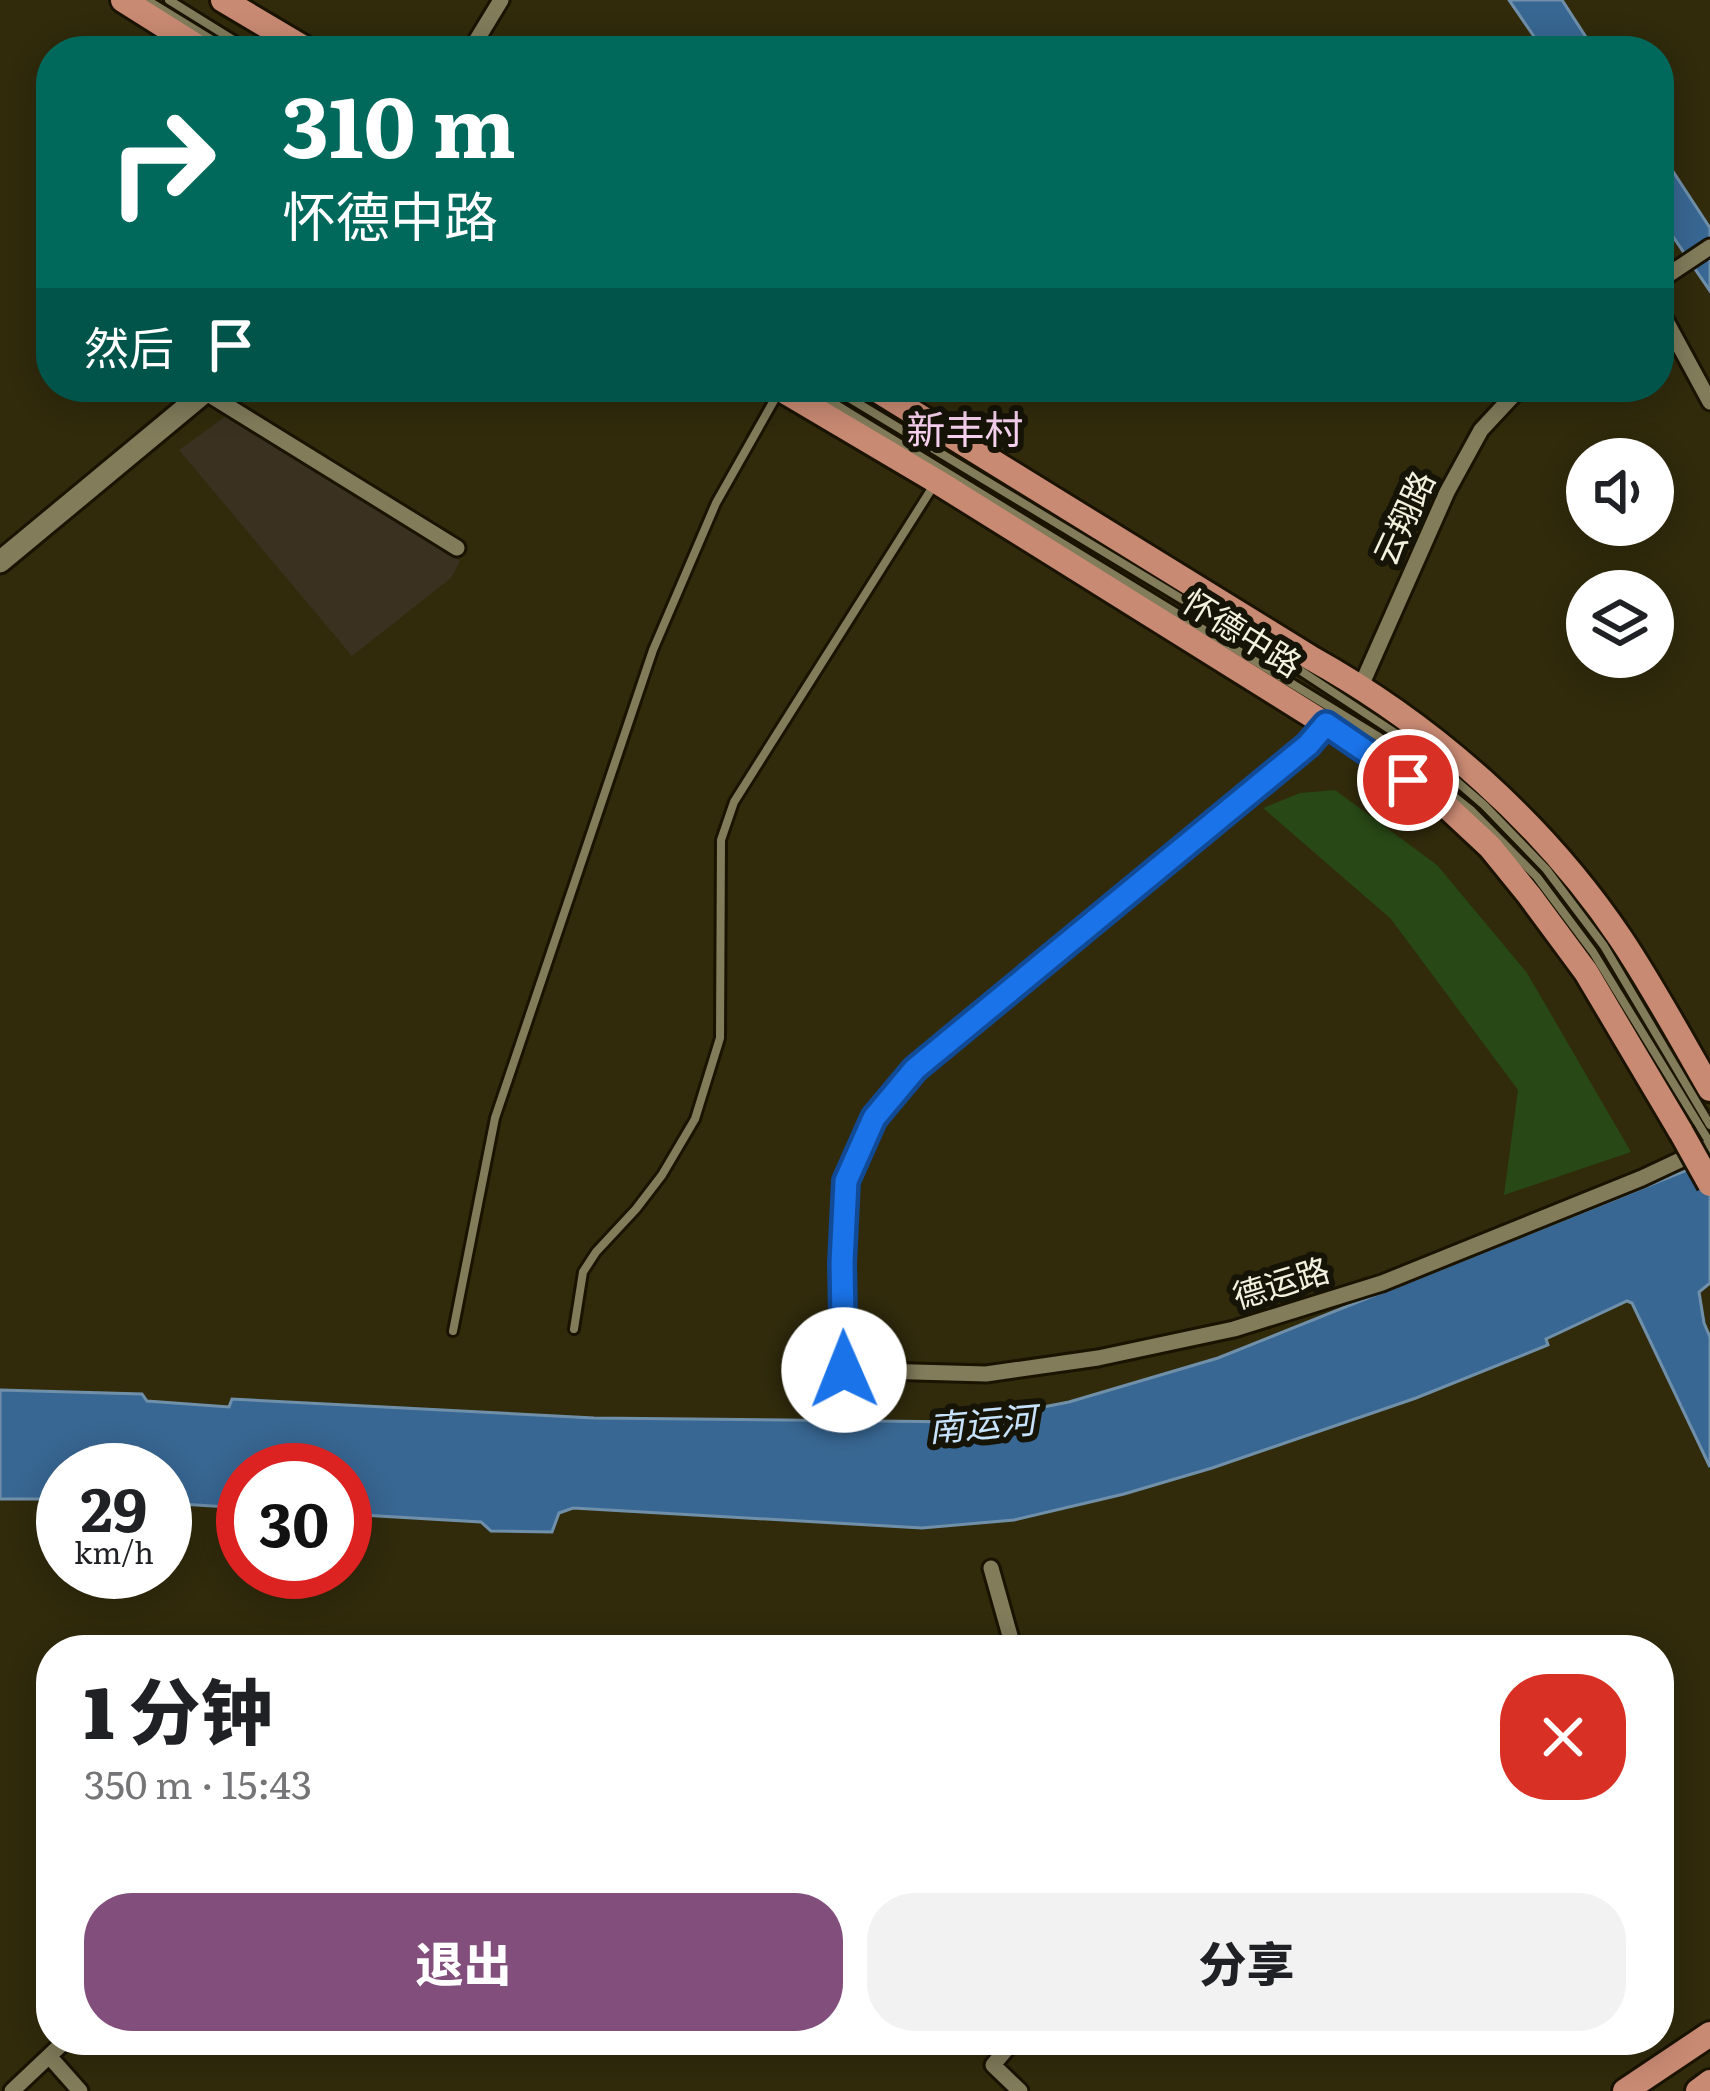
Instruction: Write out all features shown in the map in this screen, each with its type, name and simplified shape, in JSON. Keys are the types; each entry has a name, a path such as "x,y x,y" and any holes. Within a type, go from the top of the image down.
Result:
{"main road":[{"path":"123,0 180,36"},
{"path":"223,0 284,36"},
{"name":"怀德中路","path":"802,402 1326,724 1444,805 1490,847 1529,895 1699,1124 1710,1184"},
{"name":"怀德中路","path":"896,402 1361,686 1464,763 1550,848 1621,938 1710,1089"},
{"path":"1625,2091 1710,2035"},
{"path":"1698,2091 1710,2083"}],"street":[{"path":"479,36 501,0"},
{"path":"1674,271 1710,247"},
{"path":"1674,336 1710,402"},
{"path":"0,562 193,402"},
{"path":"227,402 457,548"},
{"name":"云翔路","path":"1361,686 1447,492 1481,430 1507,402"},
{"name":"德运路","path":"1326,724 1308,745 915,1069 874,1118 846,1181 844,1370 986,1373 1098,1358 1234,1330 1382,1283 1642,1178 1710,1145"},
{"path":"991,1568 1010,1635"},
{"path":"1001,2055 993,2065 1020,2091"},
{"path":"12,2091 49,2056 80,2091"}],"lane":[{"path":"147,0 206,36"},
{"path":"169,0 227,36"},
{"path":"453,1331 495,1118 653,650 716,503 771,402"},
{"path":"831,402 1378,737 1472,811 1537,877 1593,952 1699,1124"},
{"path":"855,402 1301,671 1418,748 1484,805 1546,868 1604,946 1710,1145"},
{"path":"574,1329 583,1272 662,1175 695,1119 720,1038 721,840 734,802 936,482"}],"shaded area":[{"path":"226,416 460,561 451,578 352,656 179,450"}],"green space":[{"path":"1335,790 1437,865 1527,973 1631,1152 1504,1195 1518,1090 1391,919 1263,808 1300,793"}],"water":[{"path":"1509,0 1562,0 1585,36 1534,36"},
{"path":"1674,173 1710,228 1710,291 1674,238"},
{"name":"南运河","path":"1710,1161 1710,1283 1699,1292 1710,1337 1710,1467 1627,1301 1546,1339 1548,1345 1416,1398 1212,1468 1014,1520 922,1528 573,1508 559,1513 552,1532 491,1531 481,1522 372,1516 372,1443 216,1443 216,1506 192,1505 192,1443 36,1443 36,1499 0,1499 0,1390 142,1394 147,1401 229,1407 232,1399 594,1418 966,1422 1069,1402 1218,1358"}],"district":[{"name":"新丰村","path":"965,430"}],"route":[{"path":"844,1370 846,1181 874,1118 915,1069 1308,745 1326,724 1408,780"}]}
